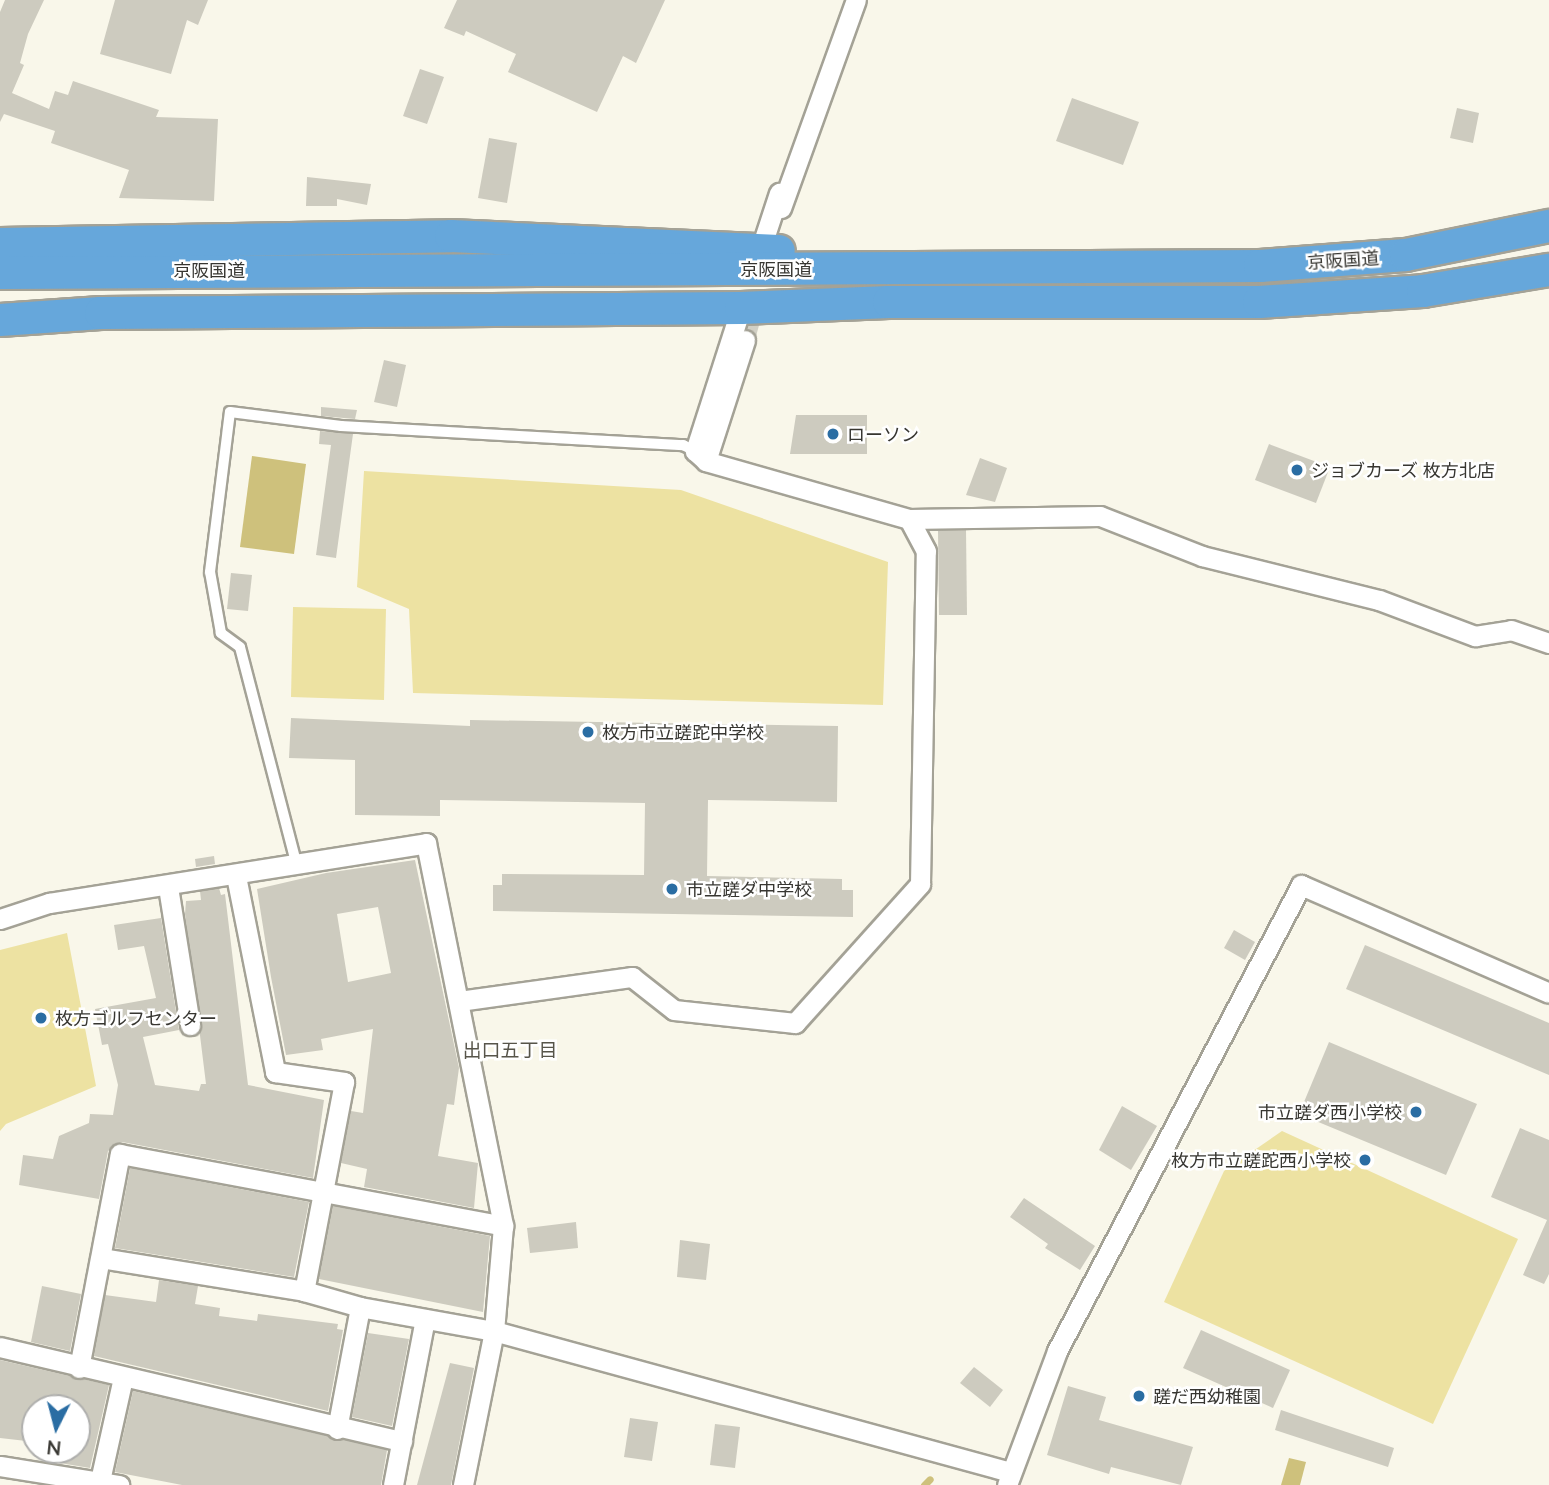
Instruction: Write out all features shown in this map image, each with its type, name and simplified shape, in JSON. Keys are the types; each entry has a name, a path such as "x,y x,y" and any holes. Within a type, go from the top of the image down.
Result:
{"highway":[{"name":"京阪国道","path":"0,273 100,270 1260,266 1406,255 1549,226"},
{"path":"0,244 451,236 761,248 886,269"},
{"name":"京阪国道","path":"0,320 101,313 741,308 889,302 1259,302 1423,291 1549,271"}],"street":[{"path":"781,208 856,0"},
{"path":"761,248 813,84 830,68"},
{"path":"700,456 741,308"},
{"path":"700,456 745,340"},
{"path":"700,456 909,519 1100,516 1202,556 1379,600 1475,636 1511,630 1549,643"},
{"path":"459,1001 632,977 674,1010 795,1023 920,884 926,551 909,519"},
{"path":"0,919 49,903 168,887 426,843 503,1226 494,1331 463,1485"},
{"path":"236,876 275,1072 344,1082 304,1291"},
{"path":"101,1258 304,1291 359,1307 494,1331 1009,1478 1058,1351 1301,885 1549,993"},
{"path":"168,887 190,1025"},
{"path":"79,1368 120,1154 503,1226"},
{"path":"337,1429 359,1307"},
{"path":"393,1485 425,1319"},
{"path":"0,1347 337,1429 402,1441"},
{"path":"0,1466 106,1484 123,1378"}],"lane":[{"path":"297,866 240,647 221,633 210,572 230,412 341,426 683,445 700,456"}],"shaded area":[{"path":"252,456 306,464 294,554 240,547"},
{"path":"364,471 681,490 888,562 883,705 413,693 409,609 357,587"},
{"path":"293,607 386,609 384,700 291,697"},
{"name":"枚方ゴルフセンター","path":"67,933 96,1086 6,1124 0,1131 0,950"},
{"path":"1282,1131 1518,1239 1433,1424 1164,1302 1224,1171"},
{"path":"1289,1458 1306,1462 1300,1485 1281,1485"}],"building":[{"path":"5,0 44,0 28,34 20,63 24,65 12,93 49,109 55,91 68,95 73,81 159,110 156,117 218,119 214,201 119,198 129,170 51,143 55,131 4,114 0,122 0,12"},
{"path":"115,0 208,0 198,25 187,20 171,74 100,54"},
{"path":"457,0 665,0 636,63 623,56 597,112 508,72 516,54 466,31 464,36 444,28"},
{"path":"420,69 444,77 427,124 403,116"},
{"path":"1072,98 1139,122 1123,165 1056,141"},
{"path":"1457,108 1479,113 1473,143 1450,138"},
{"path":"489,138 517,143 507,203 478,198"},
{"path":"307,177 371,184 367,205 337,199 337,206 306,206"},
{"path":"384,360 406,365 397,407 374,402"},
{"path":"321,407 357,410 355,419 321,416"},
{"path":"796,415 867,415 867,454 790,454"},
{"path":"320,431 353,434 336,558 316,555 331,445 319,444"},
{"path":"1269,444 1330,467 1316,503 1255,480"},
{"path":"980,458 1007,468 995,502 966,495"},
{"path":"966,530 967,615 939,615 938,531"},
{"path":"231,573 252,575 248,611 227,609"},
{"path":"291,718 470,726 470,720 838,726 837,802 708,800 707,876 842,879 842,890 853,890 853,917 493,911 493,885 502,885 502,874 644,875 645,803 440,800 440,816 355,815 355,760 289,758"},
{"path":"214,856 215,864 196,867 195,859"},
{"path":"415,860 459,1068 454,1105 447,1104 438,1156 478,1163 474,1208 364,1187 367,1169 341,1163 351,1111 363,1113 373,1029 321,1039 323,1050 286,1055 257,889 326,873","holes":["378,907 391,973 348,982 337,914"]},
{"path":"219,888 221,895 225,894 248,1085 324,1100 313,1178 122,1142 108,1151 99,1199 19,1185 23,1155 53,1159 59,1136 89,1123 90,1114 113,1115 118,1085 108,1044 102,1045 95,1009 156,998 144,946 118,950 114,925 161,918 179,1030 143,1037 155,1085 199,1091 201,1084 206,1084 185,914 186,901 201,900 200,891"},
{"path":"1234,930 1255,942 1245,960 1224,948"},
{"path":"1365,945 1549,1023 1549,1075 1346,989"},
{"path":"1329,1042 1477,1104 1446,1175 1299,1114"},
{"path":"1122,1106 1157,1126 1131,1170 1099,1150"},
{"path":"1520,1128 1549,1140 1549,1274 1544,1284 1523,1275 1547,1220 1491,1197"},
{"path":"130,1168 309,1202 294,1277 115,1248"},
{"path":"1024,1198 1095,1246 1080,1270 1045,1248 1048,1244 1010,1217"},
{"path":"333,1206 490,1236 483,1312 319,1279"},
{"path":"576,1222 578,1248 530,1253 527,1228"},
{"path":"680,1240 710,1244 706,1280 677,1277"},
{"path":"159,1280 198,1286 195,1304 220,1308 219,1316 257,1321 258,1314 338,1324 337,1329 343,1330 328,1411 94,1356 105,1295 156,1302"},
{"path":"42,1286 81,1294 70,1351 31,1342"},
{"path":"1201,1330 1290,1370 1273,1408 1183,1368"},
{"path":"368,1333 409,1339 392,1426 352,1417"},
{"path":"0,1360 109,1385 91,1464 91,1394 21,1394 21,1440 0,1438"},
{"path":"450,1363 474,1368 451,1485 417,1485"},
{"path":"974,1367 1003,1390 990,1407 960,1383"},
{"path":"1068,1386 1106,1397 1099,1420 1193,1447 1181,1485 1111,1467 1109,1474 1047,1455"},
{"path":"133,1391 387,1450 381,1485 182,1485 115,1472"},
{"path":"1281,1410 1394,1448 1388,1467 1275,1430"},
{"path":"630,1418 658,1422 652,1461 624,1457"},
{"path":"715,1424 740,1427 735,1468 710,1465"},
{"path":"66,1464 91,1464 90,1468"}],"waterway":[{"path":"924,1485 930,1479"}],"tunnel":[{"path":"745,340 767,260"}],"place":[{"name":"ローソン","path":"833,434"},
{"name":"ジョブカーズ 枚方北店","path":"1297,470"},
{"name":"枚方市立蹉跎中学校","path":"588,732"},
{"name":"市立蹉ダ中学校","path":"672,889"},
{"name":"枚方ゴルフセンター","path":"41,1018"},
{"name":"市立蹉ダ西小学校","path":"1416,1112"},
{"name":"枚方市立蹉跎西小学校","path":"1365,1160"},
{"name":"蹉だ西幼稚園","path":"1139,1396"}],"district":[{"name":"出口五丁目","path":"510,1050"}]}
